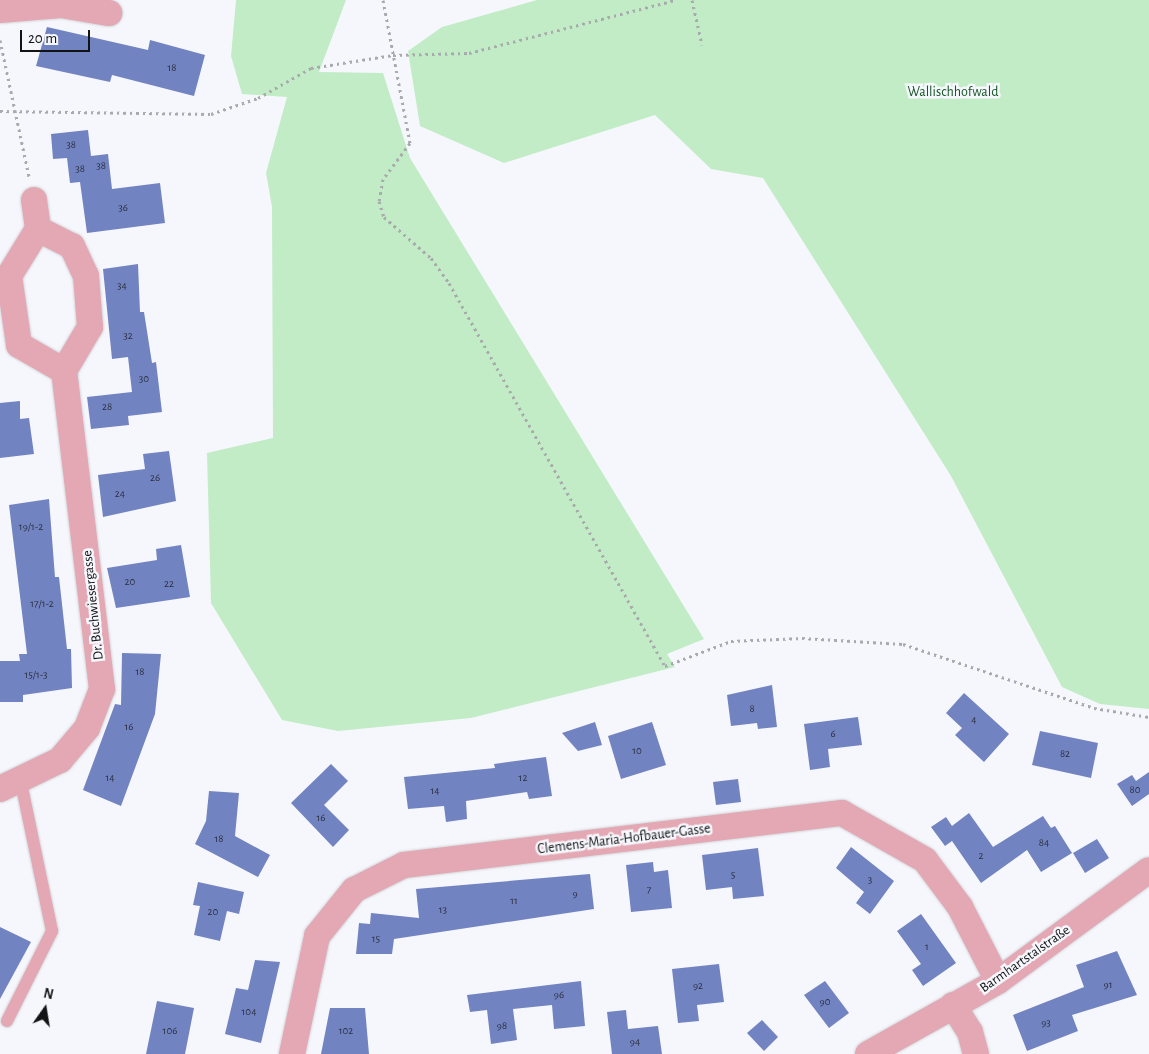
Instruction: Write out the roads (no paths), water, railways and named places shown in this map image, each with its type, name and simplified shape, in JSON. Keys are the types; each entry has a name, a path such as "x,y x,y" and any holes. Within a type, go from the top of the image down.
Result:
{"street":[{"path":"0,10 46,5 109,13"},
{"path":"34,200 38,229 8,276 19,345 64,371 90,328 86,276 72,246 38,229"},
{"name":"Dr. Buchwiesergasse","path":"10,786 60,760 87,728 102,689 64,371"},
{"name":"Clemens-Maria-Hofbauer-Gasse","path":"292,1054 317,936 354,890 404,865 842,813 925,860 960,908 998,981"},
{"name":"Barmhartstalstraße","path":"868,1054 998,981 1149,870"},
{"path":"953,1005 970,1032 976,1054"}],"lane":[{"path":"6,1021 52,931 10,786"}],"park label":[{"name":"Wallischhofwald","path":"953,92"}]}
